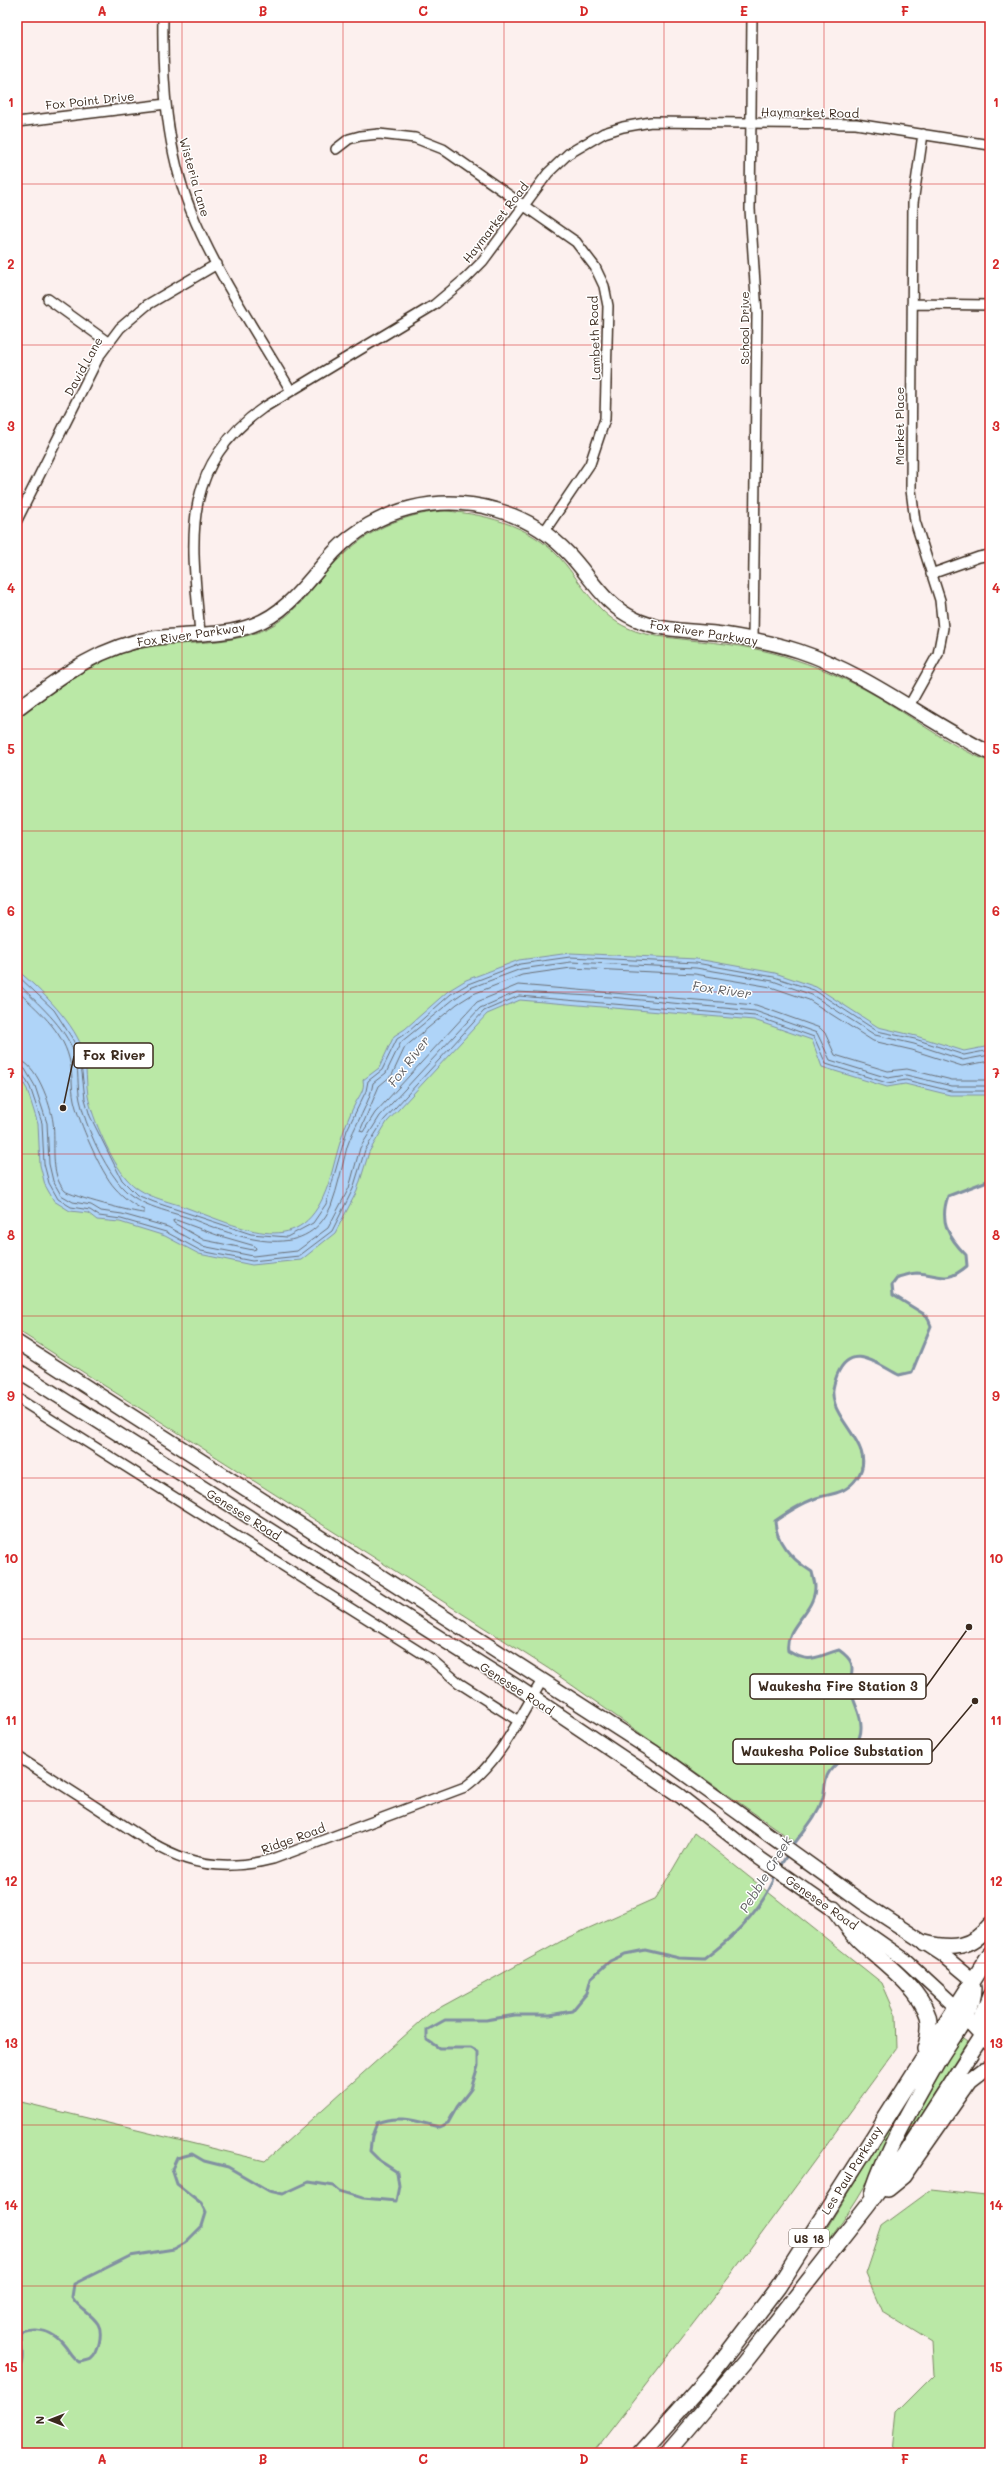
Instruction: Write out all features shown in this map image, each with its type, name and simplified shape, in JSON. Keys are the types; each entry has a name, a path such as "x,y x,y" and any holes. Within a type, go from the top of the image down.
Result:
{"main road":[{"name":"Fox River Parkway","path":"17,709 82,662 108,649 155,638 250,627 278,612 292,600 348,539 379,520 411,508 438,503 474,504 511,514 544,532 568,553 603,597 614,607 634,619 663,628 753,639 798,651 828,662 868,681 963,740 990,753"},
{"name":"Genesee Road","path":"17,1342 543,1678 654,1752 862,1902 925,1943 973,1980 990,1997"},
{"name":"Genesee Road","path":"17,1370 532,1697 680,1796 800,1887 834,1909 904,1959 963,2011 987,2027"},
{"path":"834,1909 858,1939 901,1978 924,2007 928,2016 929,2029 919,2064"},
{"path":"925,1943 950,1948 961,1947 980,1936 990,1925"},
{"name":"Les Paul Parkway","path":"641,2453 710,2376 778,2287 919,2064 963,2011 973,1980 990,1954"},
{"path":"987,2027 990,1997"},
{"path":"868,2205 882,2164 938,2061 963,2011"},
{"name":"US 18","path":"667,2453 739,2368 868,2205 904,2156 987,2027"},
{"path":"868,2205 902,2176 970,2080 983,2070 990,2068"}],"street":[{"name":"Wisteria Lane","path":"164,17 166,104 170,132 190,209 217,264 291,391"},
{"name":"School Drive","path":"752,17 750,209 757,313 753,639"},
{"name":"Fox Point Drive","path":"17,122 166,104"},
{"name":"Haymarket Road","path":"200,633 192,533 194,516 204,479 212,463 237,429 264,408 291,391 434,305 466,278 482,261 548,173 568,154 604,133 651,122 856,124 990,145"},
{"name":"Lambeth Road","path":"336,149 349,139 369,134 393,134 415,138 453,154 576,242 586,253 604,286 608,306 607,402 600,441 582,478 544,532"},
{"name":"Market Place","path":"909,706 931,670 942,640 942,611 918,536 911,490 913,203 924,134"},
{"name":"David Lane","path":"17,520 99,356 120,328 144,307 217,264"},
{"path":"48,299 109,343"},
{"path":"912,304 990,304"},
{"path":"931,574 979,557 990,555"},
{"name":"Genesee Road","path":"17,1398 431,1659 459,1683 517,1720"},
{"name":"Ridge Road","path":"17,1756 167,1852 206,1864 238,1866 273,1859 464,1786 482,1774 498,1754 543,1678"}],"green space":[{"path":"445,511 495,520 512,525 527,532 554,552 601,609 618,623 628,628 658,636 751,648 787,657 807,664 836,675 864,689 941,737 973,755 990,762 990,1180 948,1196 944,1213 950,1235 954,1242 966,1255 967,1266 959,1272 947,1277 912,1273 898,1277 892,1285 893,1295 927,1316 931,1326 912,1372 899,1375 873,1361 857,1357 850,1359 843,1365 834,1383 833,1397 839,1414 859,1447 861,1465 858,1476 847,1489 808,1501 775,1522 776,1530 782,1544 793,1557 812,1572 815,1585 814,1596 806,1612 791,1634 788,1642 788,1651 802,1658 819,1657 839,1650 845,1655 852,1668 851,1690 861,1723 860,1736 857,1742 828,1774 823,1798 818,1810 795,1842 549,1669 17,1330 17,719 86,669 117,655 150,647 224,640 259,632 275,624 289,614 336,561 363,539 377,530 409,517"},
{"path":"694,1833 882,1983 896,2015 897,2048 730,2276 593,2453 17,2453 17,2101 265,2161 430,2013 569,1937 656,1898"},
{"path":"959,2036 967,2042 909,2133 906,2131"},
{"path":"933,2056 884,2152 857,2199 827,2243 820,2239"},
{"path":"931,2190 986,2196 990,2193 990,2453 893,2453 897,2412 934,2375 932,2342 882,2311 866,2274 882,2226"}],"water":[{"name":"Fox River","path":"570,953 697,959 775,973 816,987 878,1027 916,1036 964,1051 990,1046 990,1095 950,1095 905,1084 887,1087 822,1067 812,1040 754,1020 520,1000 487,1014 387,1122 369,1152 357,1191 335,1233 301,1260 252,1265 199,1254 165,1236 120,1222 97,1220 88,1213 70,1211 54,1201 45,1185 40,1165 38,1124 27,1089 17,1072 17,970 46,997 74,1031 84,1054 90,1105 109,1151 126,1178 140,1190 156,1198 238,1226 260,1232 279,1233 296,1228 311,1217 323,1197 345,1126 363,1089 363,1080 379,1068 394,1036 405,1029 448,991 466,980 519,960"}],"waterway":[{"name":"Pebble Creek","path":"792,1847 813,1818 820,1805 828,1774 857,1742 860,1736 861,1723 851,1690 852,1668 845,1655 839,1650 819,1657 802,1658 788,1651 788,1642 791,1634 814,1596 815,1585 812,1572 792,1557 782,1544 776,1529 775,1521 808,1501 845,1489 857,1478 862,1468 863,1459 856,1440 839,1414 835,1405 833,1390 837,1375 843,1365 850,1359 857,1357 873,1361 899,1375 912,1372 931,1326 927,1316 893,1295 892,1285 898,1277 912,1273 947,1277 959,1272 967,1266 966,1255 954,1242 947,1228 944,1213 945,1205 948,1196 990,1180"},
{"name":"Pebble Creek","path":"779,1868 789,1852"},
{"name":"Pebble Creek","path":"17,2371 22,2362 22,2332 34,2330 45,2331 55,2336 79,2362 91,2359 98,2347 100,2332 98,2324 95,2320 72,2297 74,2284 130,2256 174,2249 185,2243 202,2226 206,2213 201,2203 177,2184 172,2169 177,2158 192,2154 204,2161 228,2167 269,2191 283,2194 309,2182 334,2186 340,2191 363,2198 396,2201 399,2186 397,2172 380,2161 370,2151 372,2136 377,2123 393,2119 416,2121 439,2127 448,2123 457,2107 471,2089 478,2066 478,2052 471,2048 439,2048 427,2040 427,2030 445,2020 486,2020 515,2015 550,2015 572,2011 587,1993 591,1978 610,1961 625,1954 645,1950 679,1958 704,1959 726,1942 746,1922 763,1900 776,1875"}],"place":[{"name":"Fox River","path":"63,1108"},
{"name":"Waukesha Fire Station 3","path":"969,1627"},
{"name":"Waukesha Police Substation","path":"975,1701"}]}
